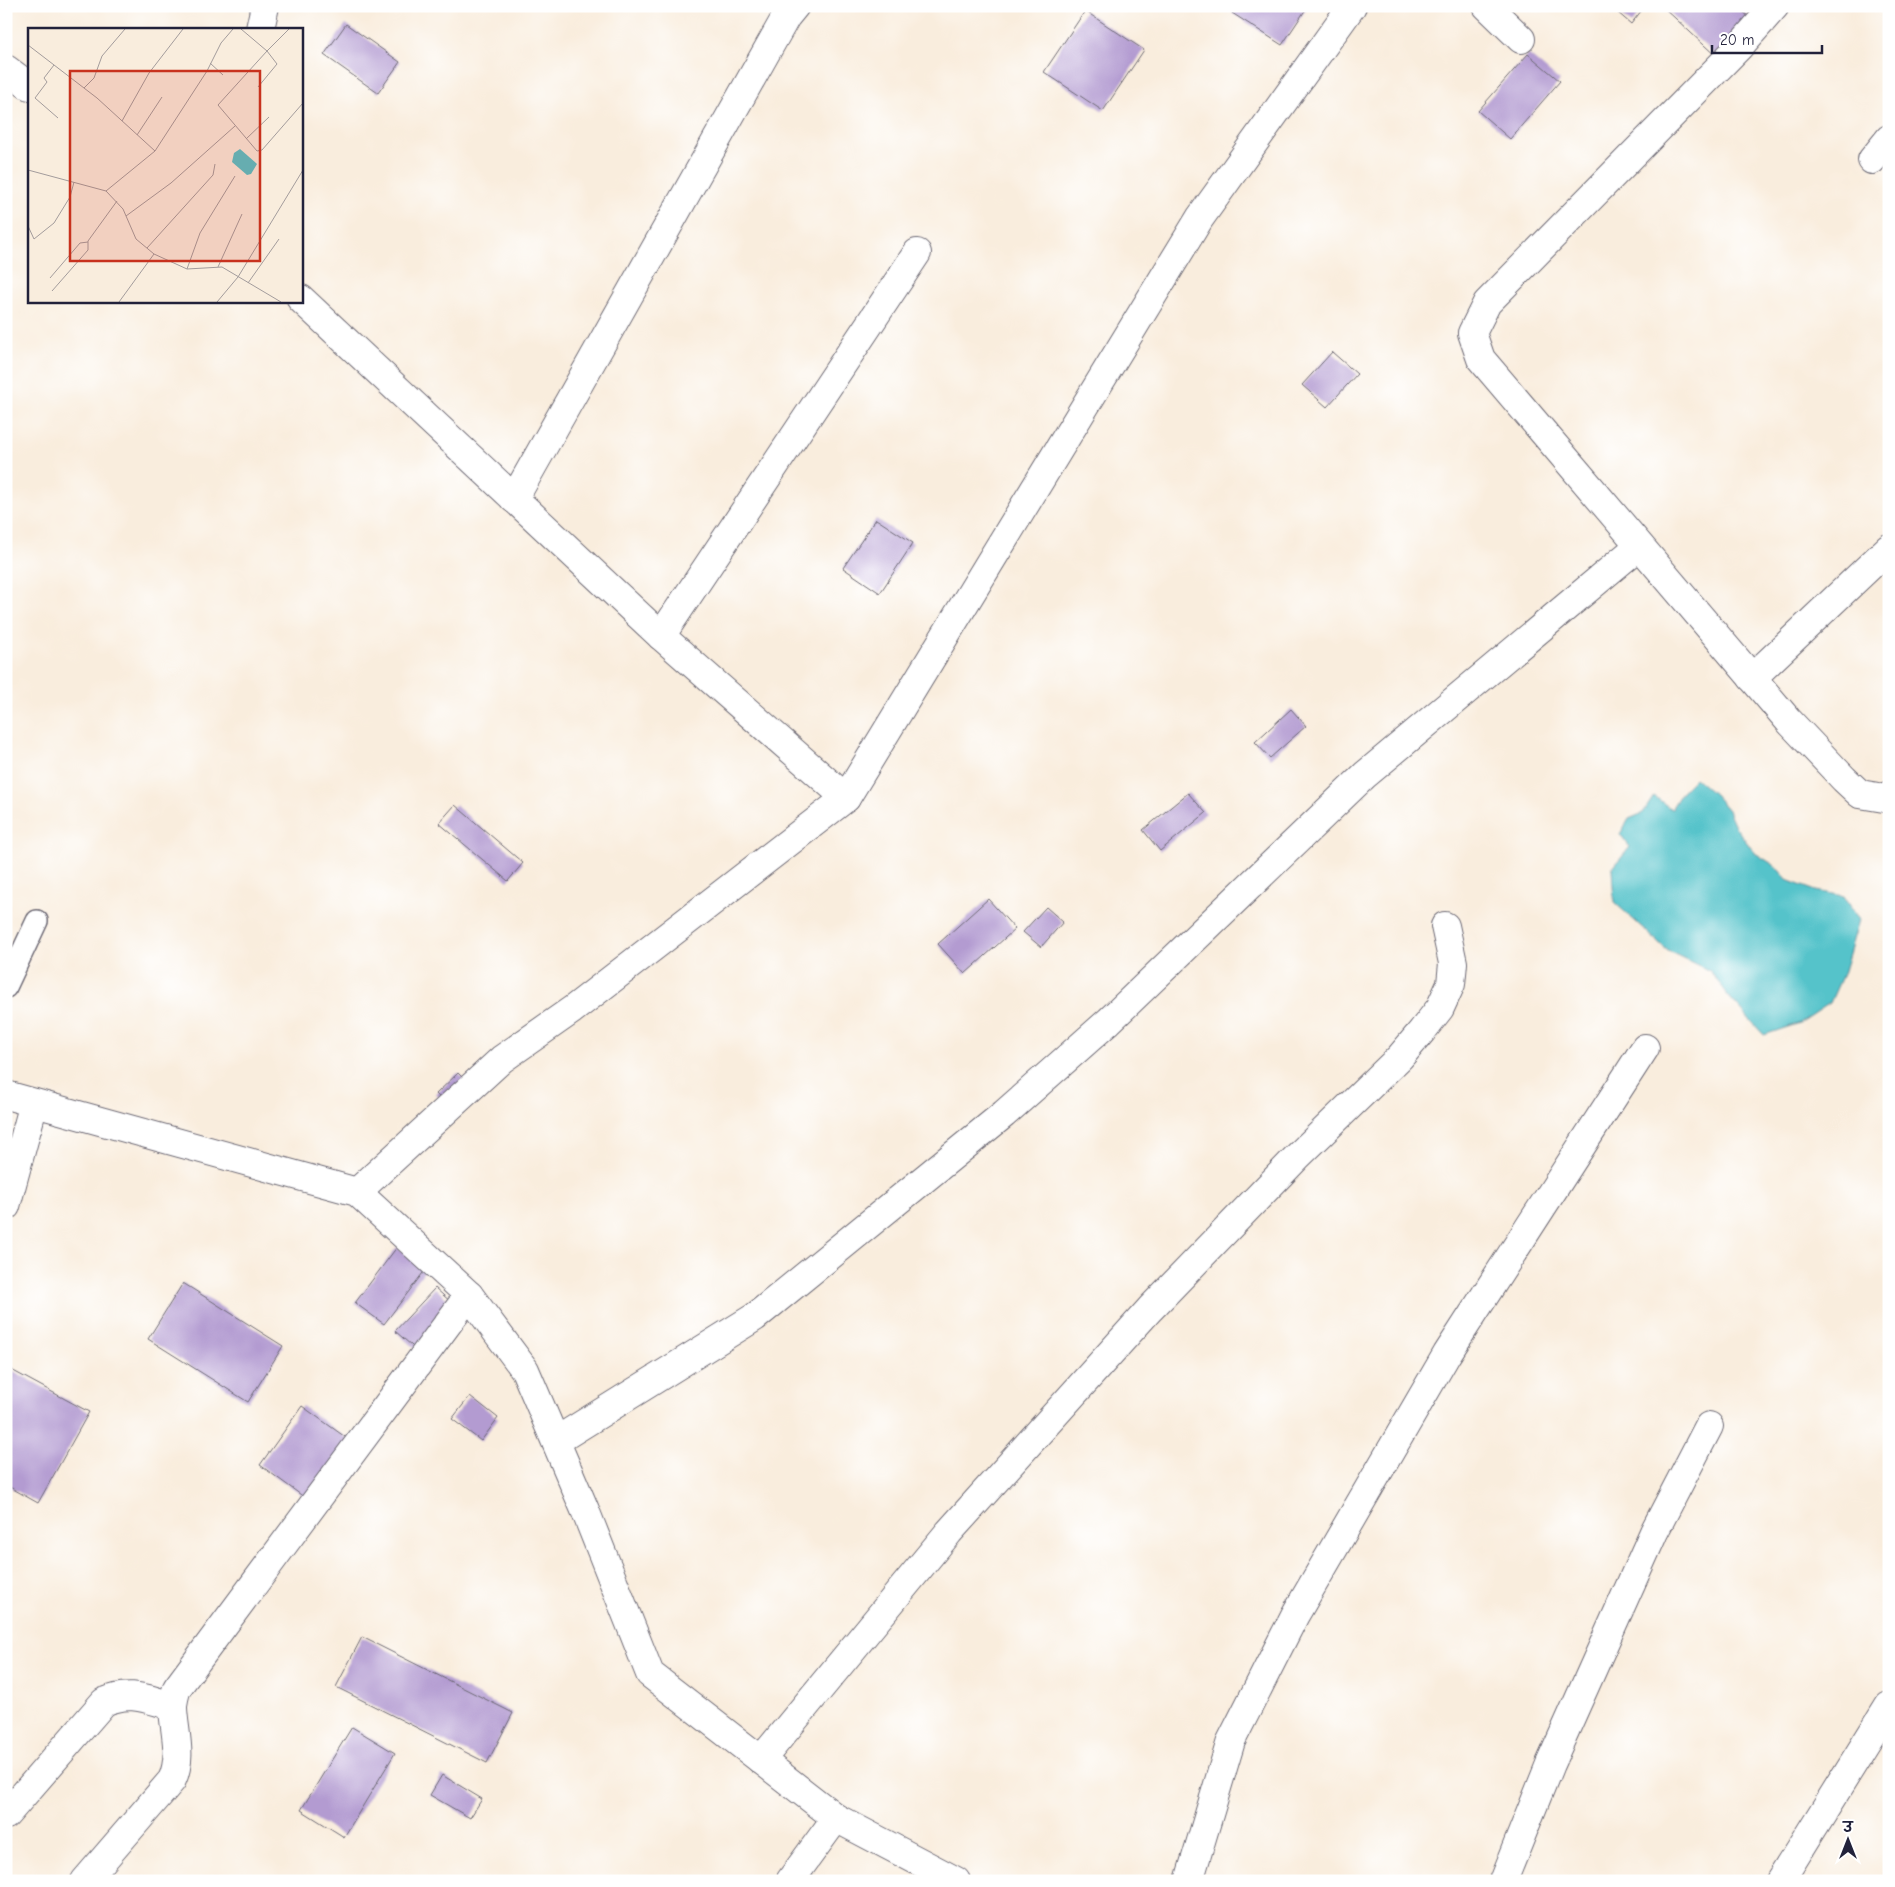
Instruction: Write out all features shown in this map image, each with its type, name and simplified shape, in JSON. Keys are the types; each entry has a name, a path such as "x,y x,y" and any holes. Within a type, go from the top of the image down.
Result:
{"street":[{"path":"260,28 265,6"},
{"path":"514,498 786,17 795,6"},
{"path":"358,1192 502,1059 572,1010 846,798 1200,218 1352,6"},
{"path":"1487,6 1521,39"},
{"path":"1774,6 1738,48 1487,303 1472,333 1481,359 1788,720 1860,794 1884,798 1889,795"},
{"path":"6,69 28,85"},
{"path":"661,636 917,253"},
{"path":"302,301 661,636 846,798"},
{"path":"556,1441 755,1317 996,1121 1109,1022 1365,776 1639,546"},
{"path":"1752,678 1889,548"},
{"path":"761,1760 949,1532 1150,1309 1297,1157 1400,1057 1422,1031 1440,1008 1451,984 1453,963 1445,926"},
{"path":"1189,1881 1231,1741 1295,1615 1447,1354 1645,1048"},
{"path":"6,1095 358,1192 469,1295 525,1370 585,1510 650,1674 836,1818 956,1881"},
{"path":"6,1206 34,1103"},
{"path":"85,1881 172,1780 177,1769 178,1755 173,1706 177,1688 469,1295"},
{"path":"1503,1881 1550,1764 1654,1532 1708,1426"},
{"path":"6,1814 104,1702 125,1695 138,1696 173,1706"},
{"path":"1780,1881 1889,1706"},
{"path":"790,1881 836,1818"}],"lane":[{"path":"6,987 37,921"}],"water":[{"path":"1695,778 1714,794 1728,810 1736,828 1755,853 1774,865 1789,881 1816,891 1844,896 1859,920 1843,974 1830,1003 1800,1023 1764,1035 1729,997 1710,971 1668,951 1614,902 1612,869 1630,847 1620,834 1629,819 1643,813 1654,796 1671,809 1683,790"}],"building":[{"path":"1237,6 1308,6 1282,45 1232,13"},
{"path":"1610,6 1645,6 1631,24"},
{"path":"1662,6 1737,6 1753,21 1718,58"},
{"path":"1085,11 1144,50 1103,111 1044,72"},
{"path":"346,24 400,62 378,93 324,55"},
{"path":"1528,54 1560,81 1510,139 1478,111"},
{"path":"1332,352 1357,374 1327,407 1302,385"},
{"path":"876,519 913,543 880,593 843,568"},
{"path":"1291,709 1306,726 1270,758 1255,742"},
{"path":"1188,793 1206,813 1160,851 1143,830"},
{"path":"455,805 523,863 508,881 439,823"},
{"path":"988,899 1015,929 965,974 938,944"},
{"path":"1046,907 1063,922 1041,947 1023,932"},
{"path":"458,1073 467,1082 445,1103 436,1094"},
{"path":"397,1247 426,1269 384,1324 355,1303"},
{"path":"183,1283 283,1346 248,1402 148,1339"},
{"path":"435,1288 459,1309 420,1353 395,1331"},
{"path":"6,1367 89,1412 38,1503 6,1485"},
{"path":"470,1396 498,1418 481,1441 452,1419"},
{"path":"302,1406 355,1444 312,1503 260,1465"},
{"path":"362,1637 513,1713 487,1763 336,1687"},
{"path":"352,1727 395,1753 344,1837 301,1810"},
{"path":"442,1775 482,1799 470,1818 430,1795"}]}
